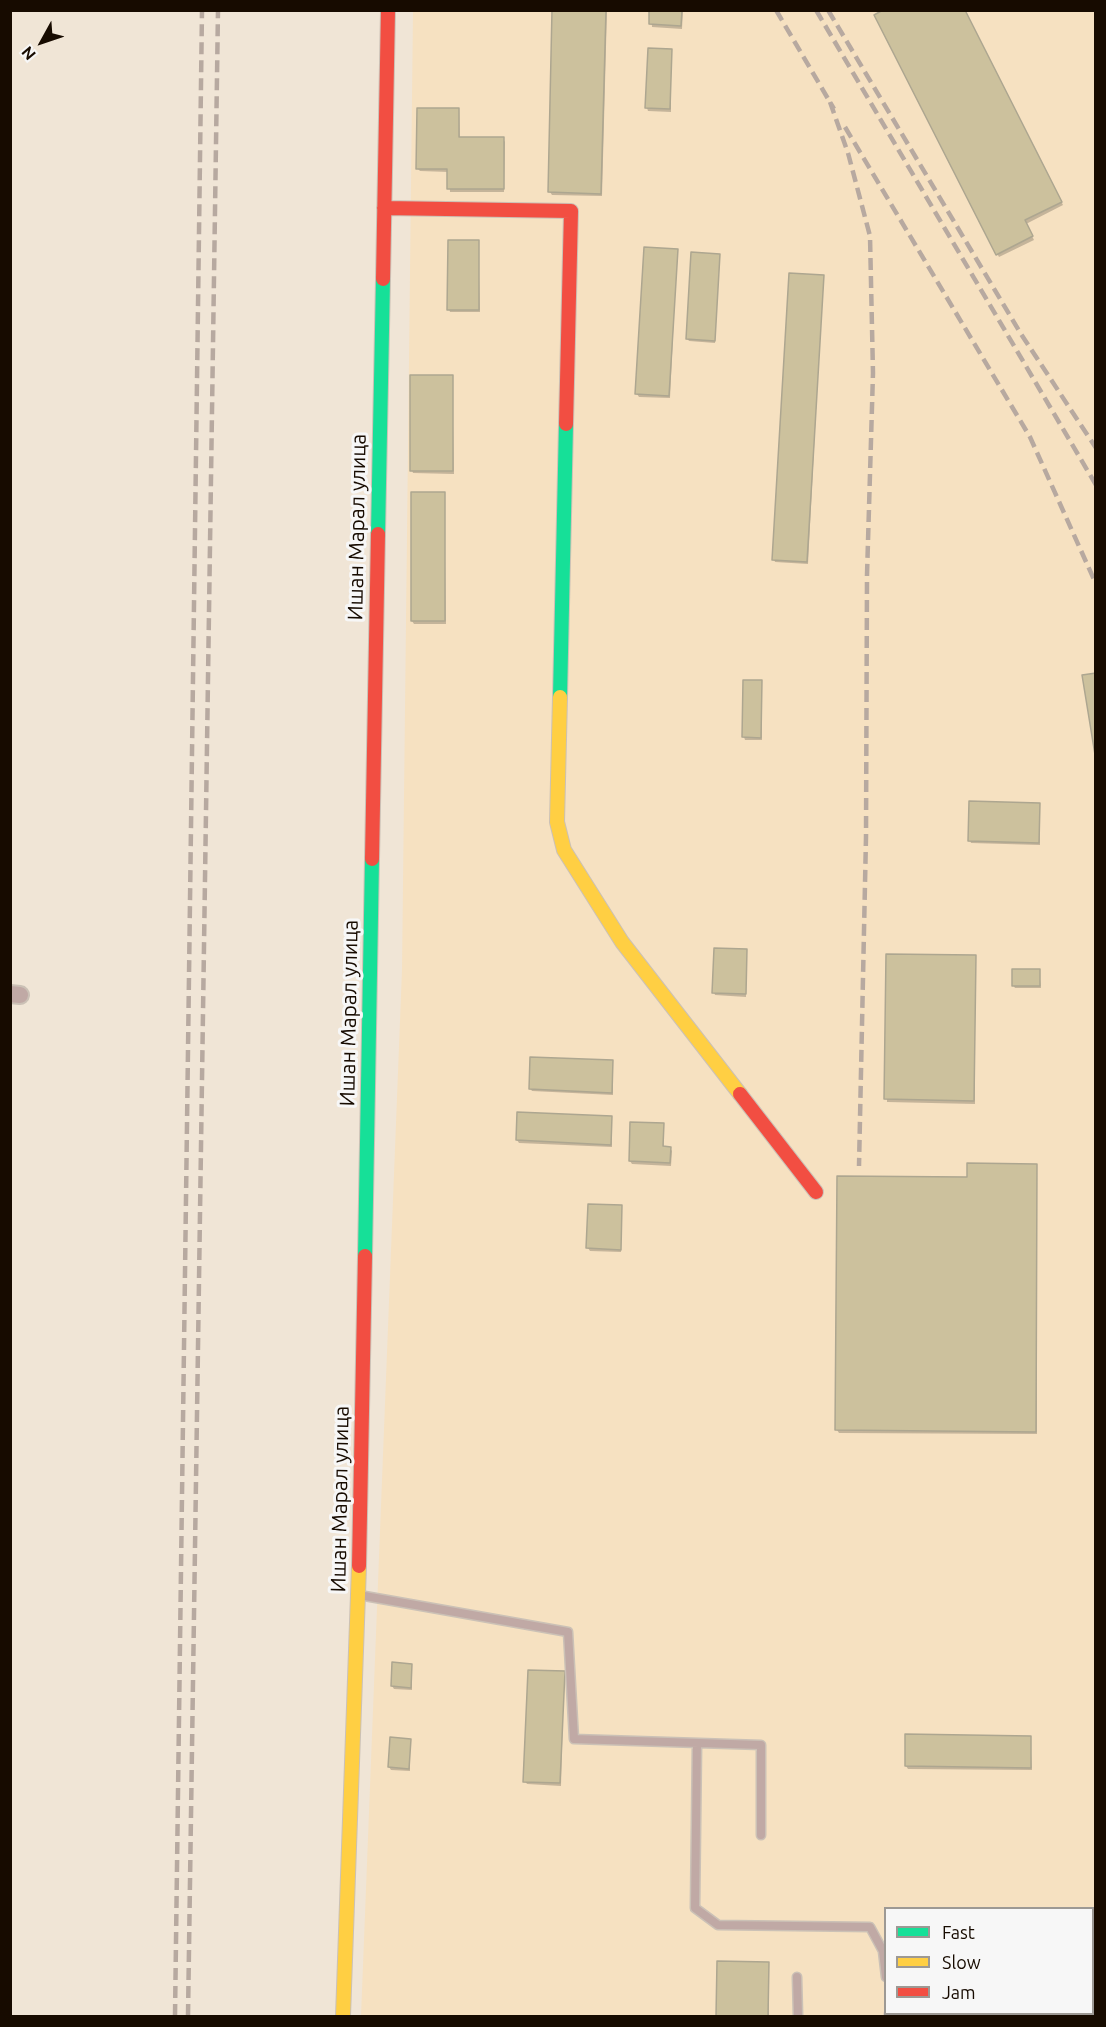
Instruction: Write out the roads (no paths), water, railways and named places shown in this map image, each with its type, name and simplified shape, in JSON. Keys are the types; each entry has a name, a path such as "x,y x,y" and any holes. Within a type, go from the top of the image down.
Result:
{"main road":[{"name":"Ишан Марал улица","path":"343,2016 359,1594 388,10"},
{"path":"384,208 571,211 557,822 564,850 621,942 816,1192"}],"lane":[{"path":"359,1594 568,1632 574,1739 761,1745 761,1835"},
{"path":"697,1743 695,1908 718,1925 870,1927 883,1951 884,1964"},
{"path":"797,1977 798,2016"}],"railway":[{"path":"175,2016 202,10"},
{"path":"188,2016 218,10"},
{"path":"776,10 834,109"},
{"path":"816,10 1096,485"},
{"path":"828,10 1021,334 1096,448"},
{"path":"830,102 848,153 870,236 873,373 867,575 866,837 859,1166"},
{"path":"845,127 1030,437 1096,584"}]}
